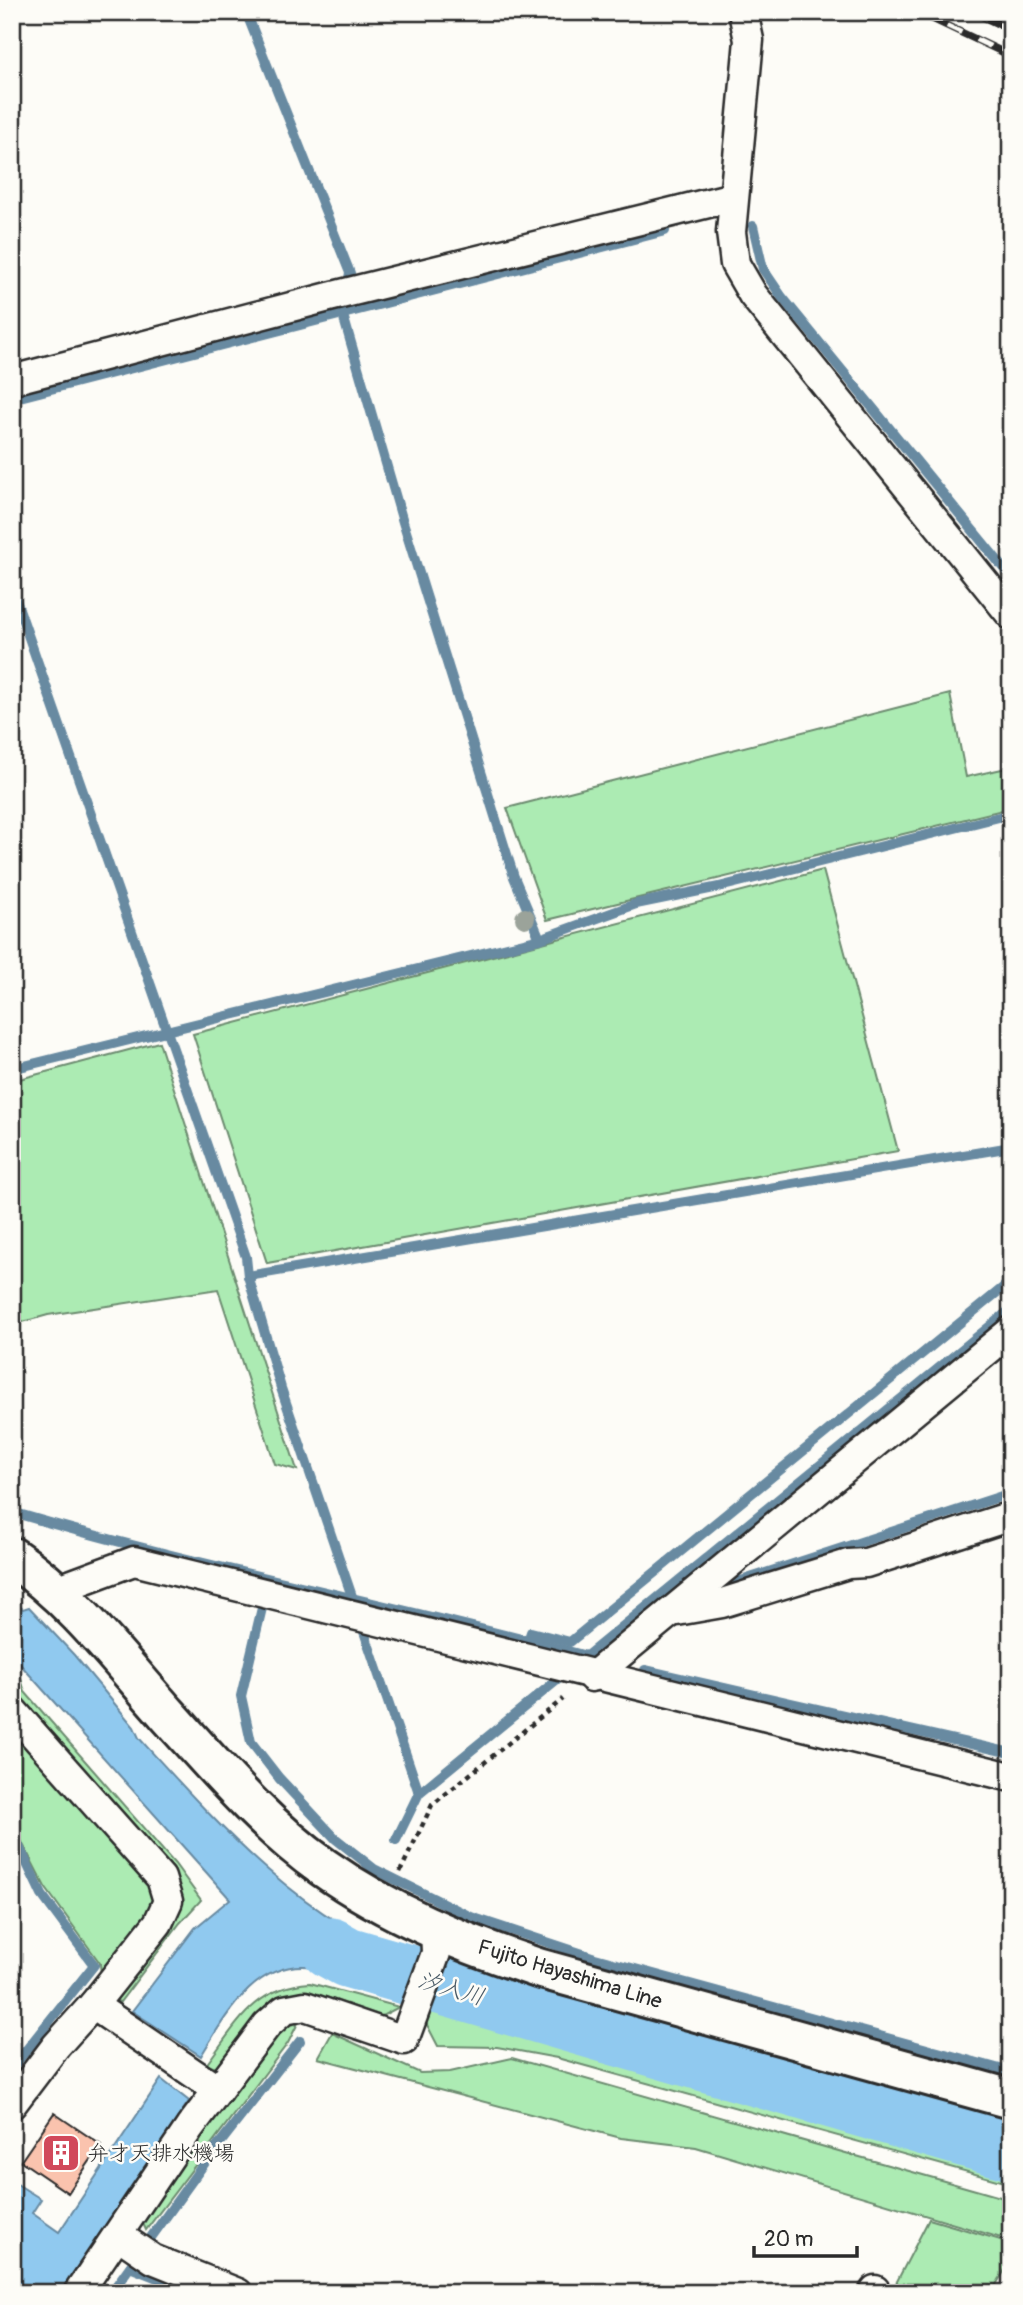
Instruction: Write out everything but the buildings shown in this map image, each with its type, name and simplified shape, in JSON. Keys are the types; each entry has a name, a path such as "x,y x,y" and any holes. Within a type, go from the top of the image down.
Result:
{"main road":[{"name":"Fujito Hayashima Line","path":"12,1557 56,1590 232,1786 275,1827 322,1866 436,1941 1011,2099"}],"street":[{"path":"743,12 749,40 730,232 735,264 753,295 1011,615"},
{"path":"12,380 329,297 733,197"},
{"path":"578,1673 667,1613 1011,1331"},
{"path":"667,1613 722,1603 848,1564 866,1563 1011,1516"},
{"path":"56,1590 134,1561 578,1673 1011,1777"},
{"path":"12,1710 161,1878 168,1901 158,1923 93,2005 55,2046 12,2104"},
{"path":"78,2293 124,2239 159,2171 267,2025 284,2010 305,2006 404,2040 436,1941"},
{"path":"93,2005 218,2090"},
{"path":"124,2239 153,2259 238,2293"}],"path":[{"path":"398,1874 432,1805 578,1673"}],"green space":[{"path":"950,694 966,777 1011,767 1011,808 547,920 507,808"},
{"path":"823,870 898,1151 267,1263 193,1034"},
{"path":"159,1042 297,1470 275,1464 218,1289 48,1315 12,1325 12,1081"},
{"path":"12,1662 17,1666 25,1692 175,1864 201,1900 180,1923 120,2002 113,2000 174,1908 12,1697"},
{"path":"12,1720 158,1888 154,1910 101,1976 100,1963 45,1887 12,1823"},
{"path":"310,1983 399,2007 382,2016 309,1991 293,1993 279,1998 256,2017 217,2068 206,2065 238,2022 261,2000 291,1986"},
{"path":"433,1999 1011,2161 1011,2184 557,2058 497,2047 438,2046 425,2021"},
{"path":"299,2021 288,2043 146,2230 141,2219 267,2045 289,2022"},
{"path":"332,2033 420,2073 450,2072 512,2058 1011,2200 1011,2241 696,2147 621,2138 318,2058"},
{"path":"929,2219 1011,2243 1011,2260 991,2293 891,2293"}],"water":[{"path":"12,1601 23,1609 29,1607 74,1655 134,1727 139,1738 231,1836 264,1867 335,1921 374,1943 415,1961 403,1991 315,1967 294,1966 276,1971 246,1992 221,2023 201,2056 132,2011 195,1928 230,1899 12,1655"},
{"path":"161,2079 189,2101 61,2293 12,2293 12,2181 41,2199 32,2213 59,2232"}],"waterway":[{"path":"246,12 350,273 342,312 403,522 514,877 540,939"},
{"path":"753,226 763,269 782,297 1011,577"},
{"path":"12,399 665,231"},
{"path":"12,589 246,1257 248,1276 281,1388 419,1793"},
{"path":"12,1069 540,939 636,904 719,887 1011,814"},
{"path":"248,1276 1011,1147"},
{"path":"528,1641 531,1632 570,1642 1011,1281"},
{"path":"396,1840 419,1793 1011,1309"},
{"path":"731,1579 741,1581 1011,1493"},
{"path":"12,1512 157,1551 593,1658"},
{"path":"262,1608 241,1696 251,1742 279,1778 336,1839 374,1869 471,1917 595,1958 1011,2072"},
{"path":"645,1670 1011,1753"},
{"path":"12,1832 42,1895 94,1965 12,2068"},
{"name":"汐入川","path":"331,1948 347,1957 1011,2150"},
{"path":"111,2293 206,2161 300,2041"},
{"path":"130,2267 195,2293"}],"railway":[{"path":"918,12 1011,56"},
{"path":"973,12 1011,30"}],"place":[{"name":"弁才天排水機場","path":"61,2153"}]}
